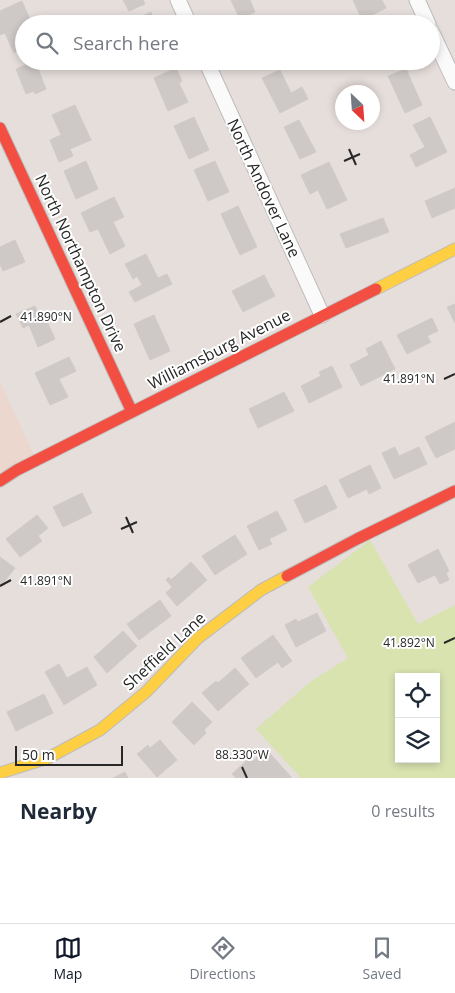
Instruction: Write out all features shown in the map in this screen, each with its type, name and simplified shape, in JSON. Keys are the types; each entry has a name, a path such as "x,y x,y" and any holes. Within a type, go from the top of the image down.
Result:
{"street":[{"path":"178,0 185,15"},
{"path":"417,0 424,15"},
{"path":"440,50 455,82"},
{"name":"North Andover Lane","path":"210,70 322,315"},
{"name":"North Northampton Drive","path":"0,128 132,412"},
{"name":"Williamsburg Avenue","path":"0,481 17,470 455,248"},
{"name":"Sheffield Lane","path":"0,773 48,758 100,730 146,692 198,638 261,590 357,539 455,491"}],"shaded area":[{"path":"0,382 35,457 0,478"}],"green space":[{"path":"370,540 418,624 455,605 455,778 301,778 256,729 310,682 348,658 308,587"}],"building":[{"path":"123,0 143,0 145,4 129,11"},
{"path":"231,0 250,0 255,12 249,15 238,15"},
{"path":"353,0 382,0 386,8 372,15 360,15"},
{"path":"22,1 28,15 15,15 14,53 5,33 0,35 0,11"},
{"path":"16,70 39,70 46,89 35,94 34,91 26,94"},
{"path":"172,70 177,70 182,81 179,83 188,102 168,111 154,78"},
{"path":"280,70 291,93 302,87 308,99 280,113 262,78"},
{"path":"406,70 422,105 405,113 388,76"},
{"path":"75,105 91,140 70,149 73,156 59,162 50,140 61,135 52,115"},
{"path":"194,117 209,150 189,159 174,126"},
{"path":"430,117 447,152 416,167 410,155 425,147 413,125"},
{"path":"299,120 316,152 300,159 284,127"},
{"path":"86,161 98,189 76,199 64,171"},
{"path":"215,161 229,192 208,201 194,170"},
{"path":"329,162 347,200 327,209 318,190 310,194 301,175"},
{"path":"455,188 455,208 432,218 425,201"},
{"path":"114,197 124,217 113,222 125,246 110,254 98,229 90,232 81,213"},
{"path":"238,206 257,247 240,255 221,214"},
{"path":"383,218 389,232 346,248 340,234"},
{"path":"15,240 25,262 3,271 0,264 0,247"},
{"path":"146,254 158,278 167,274 172,284 135,302 129,292 142,285 137,276 133,279 125,264"},
{"path":"264,275 275,296 243,312 232,291"},
{"path":"455,304 455,323 447,307"},
{"path":"35,306 40,317 44,315 55,339 38,347 29,325 23,328 16,314"},
{"path":"154,315 170,351 150,360 134,324"},
{"path":"432,318 438,331 427,336 431,342 407,354 397,335"},
{"path":"381,341 395,369 361,386 350,365 369,355 366,349"},
{"path":"69,357 76,371 59,379 68,397 50,405 35,373"},
{"path":"332,366 342,387 309,403 301,386 321,376 319,372"},
{"path":"284,392 294,411 258,428 249,409"},
{"path":"455,422 455,449 436,458 425,437"},
{"path":"395,447 399,456 419,447 427,464 394,479 382,453"},
{"path":"370,465 381,488 369,494 367,489 348,498 339,480"},
{"path":"326,485 337,508 305,523 294,500"},
{"path":"82,493 92,513 63,527 53,507"},
{"path":"277,511 287,530 269,539 272,544 259,550 247,526"},
{"path":"37,515 48,528 38,536 42,541 20,557 6,539"},
{"path":"235,535 247,554 215,575 202,556"},
{"path":"438,549 449,571 446,573 449,580 440,584 435,575 418,583 408,565"},
{"path":"0,557 15,568 0,587"},
{"path":"191,562 207,580 177,606 166,593 172,587 166,580 169,577 171,580"},
{"path":"160,600 171,616 139,640 127,624"},
{"path":"317,613 326,631 296,647 285,625 296,619 298,622"},
{"path":"123,631 137,646 107,673 94,657"},
{"path":"273,635 292,661 282,668 278,662 256,678 241,658"},
{"path":"59,664 67,678 87,667 97,685 64,705 45,672"},
{"path":"235,668 249,684 218,711 202,693 216,681 218,683"},
{"path":"44,694 53,713 16,731 7,712"},
{"path":"192,702 212,722 204,730 206,733 194,745 172,722"},
{"path":"160,740 177,760 157,777 137,754 148,745 150,748"},
{"path":"266,749 292,778 236,778 232,774 249,758 252,762"},
{"path":"125,772 128,778 113,778"}],"traffic: slow":[{"path":"376,289 455,249"},
{"path":"0,773 48,758 100,730 146,692 198,638 261,590 287,576"}],"traffic: jam":[{"path":"0,128 132,412"},
{"path":"0,481 17,470 376,289"},
{"path":"287,576 455,491"}]}
